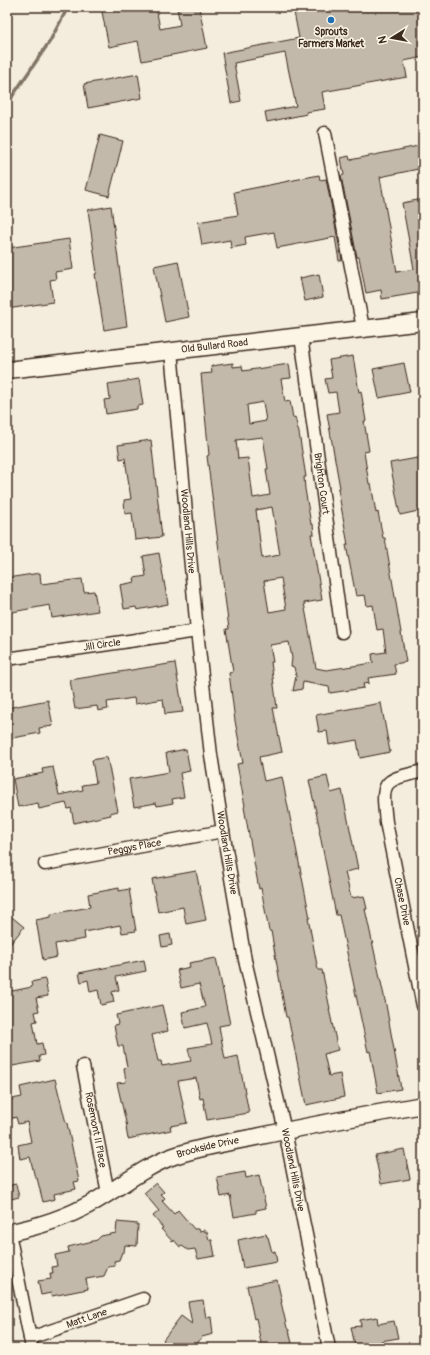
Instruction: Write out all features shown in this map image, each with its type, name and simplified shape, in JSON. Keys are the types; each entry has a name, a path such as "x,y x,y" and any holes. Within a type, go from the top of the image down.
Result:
{"street":[{"path":"325,133 363,328"},
{"name":"Old Bullard Road","path":"7,370 423,322"},
{"name":"Brighton Court","path":"300,336 342,632"},
{"name":"Woodland Hills Drive","path":"171,351 197,631 211,755 223,831 245,960 285,1131 329,1348"},
{"name":"Jill Circle","path":"7,658 197,631"},
{"name":"Chase Drive","path":"423,771 396,778 389,782 384,789 383,798 386,822 423,1006"},
{"name":"Peggys Place","path":"45,864 223,831"},
{"name":"Rosemont II Place","path":"83,1066 108,1193"},
{"name":"Brookside Drive","path":"8,1233 34,1227 61,1218 92,1203 142,1172 172,1157 198,1149 423,1105"},
{"path":"8,1233 31,1343"},
{"name":"Matt Lane","path":"31,1343 143,1299"}],"building":[{"path":"101,7 156,7 160,29 180,25 177,7 199,7 207,48 142,61 138,41 109,47"},
{"path":"293,7 423,7 423,57 404,61 407,77 322,92 325,109 306,112 307,114 267,122 265,112 296,106 285,53 234,63 241,101 231,103 222,53 299,38"},
{"path":"138,74 142,98 88,108 84,84"},
{"path":"100,135 123,141 109,196 86,190"},
{"path":"423,145 423,168 380,177 397,272 414,269 402,203 423,199 423,292 382,299 381,290 366,293 359,257 357,257 341,176 344,175 341,158 349,156 350,160"},
{"path":"319,175 320,180 326,179 342,260 339,261 335,237 277,248 274,232 245,237 246,245 231,248 230,240 202,245 198,222 238,215 234,192"},
{"path":"111,206 127,326 104,330 95,274 97,273 88,210"},
{"path":"69,239 73,269 55,272 56,279 50,280 53,302 7,309 7,248"},
{"path":"178,261 189,317 165,322 154,266"},
{"path":"319,274 323,297 305,301 300,278"},
{"path":"353,356 366,421 364,421 369,451 364,452 369,484 371,483 376,513 378,512 383,538 385,538 406,662 394,664 396,674 368,678 369,683 363,684 364,688 330,693 329,687 303,682 302,689 293,691 296,676 294,667 291,666 292,658 289,642 270,645 277,708 273,708 282,752 259,757 264,781 282,777 310,918 308,918 318,970 322,970 338,1050 324,1054 329,1076 340,1074 344,1097 306,1105 288,1017 286,1017 271,931 269,931 261,888 259,889 237,764 243,763 235,721 229,673 233,672 226,629 229,629 207,456 209,455 201,374 212,373 211,366 233,363 233,367 242,366 243,371 289,364 291,378 281,379 285,402 290,401 293,418 295,417 299,433 306,477 304,477 305,489 311,524 313,524 314,534 311,534 322,600 304,603 316,668 326,670 373,663 372,654 386,652 383,629 377,630 373,605 367,606 365,595 356,596 346,545 348,545 338,489 340,488 327,414 339,412 336,392 328,393 325,379 332,378 329,360","holes":["263,402 266,421 249,424 247,405","263,437 270,495 253,498 248,458 238,459 236,440","272,507 280,555 262,558 256,510","281,578 286,609 269,612 264,581"]},
{"path":"404,363 410,392 379,398 373,369"},
{"path":"139,379 143,405 137,406 137,409 106,414 104,400 110,399 108,384"},
{"path":"151,440 162,537 135,540 132,513 125,514 124,500 131,499 125,458 120,459 118,445"},
{"path":"423,457 423,510 400,515 390,463"},
{"path":"159,553 168,604 137,610 136,607 124,609 120,585 135,582 134,578 146,576 143,556"},
{"path":"40,573 41,584 82,579 84,592 94,591 98,611 52,618 50,605 7,613 7,578"},
{"path":"175,663 183,712 165,714 163,699 135,704 134,698 107,702 108,709 98,711 97,706 75,709 70,680"},
{"path":"48,700 53,726 39,728 40,733 7,739 7,708"},
{"path":"381,703 390,752 360,758 357,740 329,745 327,731 319,732 316,715"},
{"path":"186,749 190,771 180,773 184,797 172,799 173,803 157,806 156,803 134,807 129,779 169,772 166,753"},
{"path":"107,757 118,811 110,813 111,815 74,823 71,808 68,809 66,803 39,809 38,803 18,807 13,779 43,773 42,769 53,767 59,795 83,790 82,785 96,783 92,760"},
{"path":"327,776 331,793 342,790 358,869 345,872 351,898 364,896 367,909 365,909 386,1005 401,1089 378,1093 370,1051 368,1052 339,915 336,915 309,780"},
{"path":"196,871 206,920 186,924 183,907 158,912 152,879"},
{"path":"119,888 119,891 129,889 136,931 122,933 120,925 84,932 85,939 55,944 57,957 43,960 36,920 51,917 51,914 90,907 88,894"},
{"path":"7,913 24,927 7,948"},
{"path":"170,934 172,945 162,947 160,936"},
{"path":"216,958 230,1024 219,1026 225,1059 238,1056 249,1113 207,1120 203,1098 200,1099 196,1078 178,1081 187,1123 170,1126 171,1130 128,1139 127,1127 117,1083 126,1082 124,1068 127,1067 123,1046 118,1046 114,1025 118,1024 116,1015 162,1005 168,1031 152,1035 158,1061 161,1061 162,1066 191,1061 188,1048 212,1044 207,1023 185,1028 182,1012 205,1007 199,984 181,988 177,970 190,967 189,963"},
{"path":"144,960 146,971 116,977 119,990 112,992 114,1002 101,1005 98,990 90,992 88,980 81,982 79,973"},
{"path":"45,979 48,996 36,998 39,1011 35,1012 37,1021 33,1022 37,1044 42,1043 44,1055 39,1056 40,1061 7,1067 7,992 32,987 31,982"},
{"path":"55,1079 67,1123 79,1181 74,1182 76,1189 54,1194 55,1199 43,1202 30,1157 20,1159 18,1145 31,1142 27,1122 18,1124 16,1117 10,1119 7,1100 22,1097 20,1087"},
{"path":"404,1149 410,1179 381,1184 375,1155"},
{"path":"245,1172 246,1178 259,1175 266,1208 256,1210 256,1213 234,1217 230,1195 221,1197 217,1177"},
{"path":"156,1183 164,1192 161,1194 165,1198 162,1201 174,1214 178,1210 194,1229 198,1229 199,1231 204,1230 207,1232 209,1240 212,1240 215,1256 198,1259 195,1249 188,1250 182,1246 180,1247 161,1229 163,1228 153,1216 159,1211 144,1193"},
{"path":"16,1184 19,1197 7,1200 7,1186"},
{"path":"117,1222 138,1224 137,1246 125,1245 124,1252 122,1252 119,1260 114,1261 115,1266 108,1267 104,1276 86,1279 88,1289 52,1296 51,1293 41,1295 38,1281 51,1279 50,1273 53,1273 52,1267 57,1266 55,1255 69,1252 68,1247 97,1240 101,1236 116,1233"},
{"path":"266,1234 272,1252 275,1251 277,1262 243,1268 238,1240"},
{"path":"277,1280 287,1328 289,1330 293,1348 262,1348 256,1318 254,1319 247,1286"},
{"path":"203,1300 206,1318 211,1317 213,1334 202,1337 194,1348 163,1348 166,1343 163,1340 181,1316 192,1324 188,1302"},
{"path":"377,1317 378,1324 394,1321 398,1338 381,1341 382,1346 372,1348 365,1348 364,1344 355,1346 351,1327 361,1326 360,1320"}],"waterway":[{"path":"7,104 50,41 68,7"}],"place":[{"name":"Sprouts Farmers Market","path":"331,20"}]}
